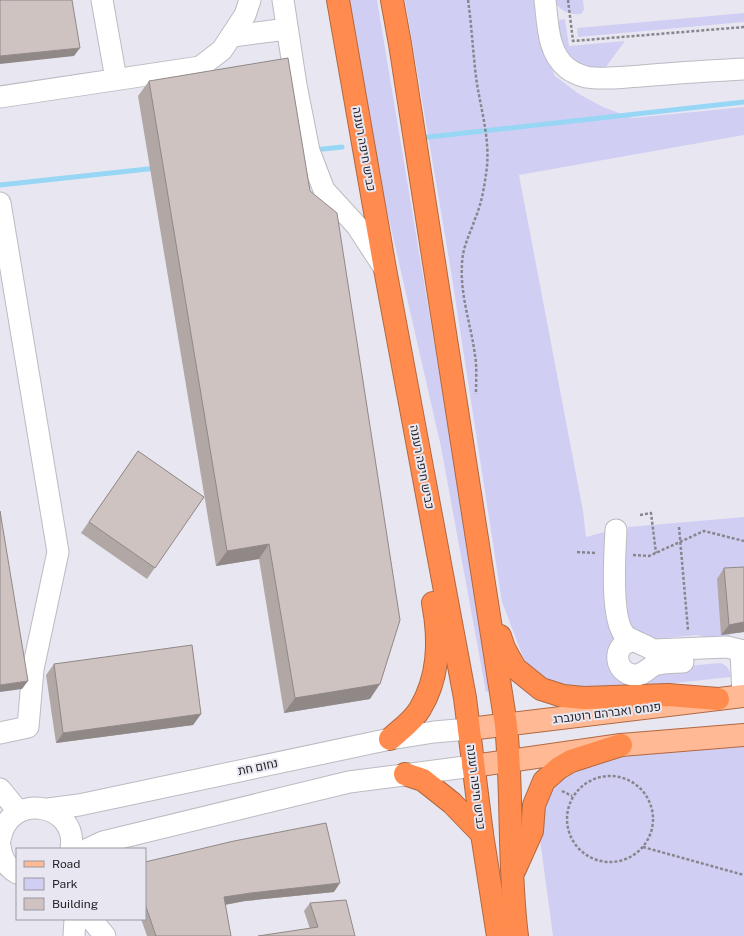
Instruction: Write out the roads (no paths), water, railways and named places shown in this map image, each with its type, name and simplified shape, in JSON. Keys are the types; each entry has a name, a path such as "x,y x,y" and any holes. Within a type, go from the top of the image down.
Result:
{"highway":[{"name":"כביש חיפה רעננה","path":"338,0 403,368 465,698 482,834 498,936"},
{"path":"392,0 506,725 510,761 509,790 517,936"},
{"path":"390,740 420,709 431,683 437,658 437,625 417,508 403,368"},
{"path":"483,576 504,648 515,668 541,689 563,696 584,698 668,695 718,699"},
{"path":"513,874 532,831 534,805 544,781 559,768 571,761 621,745"},
{"path":"405,774 423,780 452,803 482,834"}],"main road":[{"name":"פנחס ואברהם רוטנברג","path":"469,729 744,696"},
{"path":"473,766 621,745 744,735"}],"street":[{"path":"102,0 116,80"},
{"path":"0,97 200,67 222,50 233,36 245,15 250,0"},
{"path":"283,0 296,85 309,152 324,190 357,226 385,269"},
{"path":"545,0 552,48 566,68 579,75 594,78 744,69"},
{"path":"233,36 287,29"},
{"path":"0,203 58,552 32,669 28,727 0,732"},
{"path":"616,530 614,572 618,620 628,638 653,650 727,647 742,656"},
{"path":"633,640 622,646 618,656 621,667 629,674 641,674 646,672 653,665 658,664 726,658 732,660 742,656"},
{"path":"742,656 744,696"},
{"name":"נחום חת","path":"18,811 38,807 48,809 79,805 390,740 434,732 469,729"},
{"path":"90,848 103,842 348,782 473,766"},
{"path":"0,789 18,811 5,824 0,840"},
{"path":"48,809 59,815 66,824 71,835 71,848"},
{"path":"74,936 75,920"},
{"path":"92,920 105,936"}],"waterway":[{"path":"419,138 744,102"},
{"path":"314,150 342,147"},
{"path":"0,185 157,168"}]}
